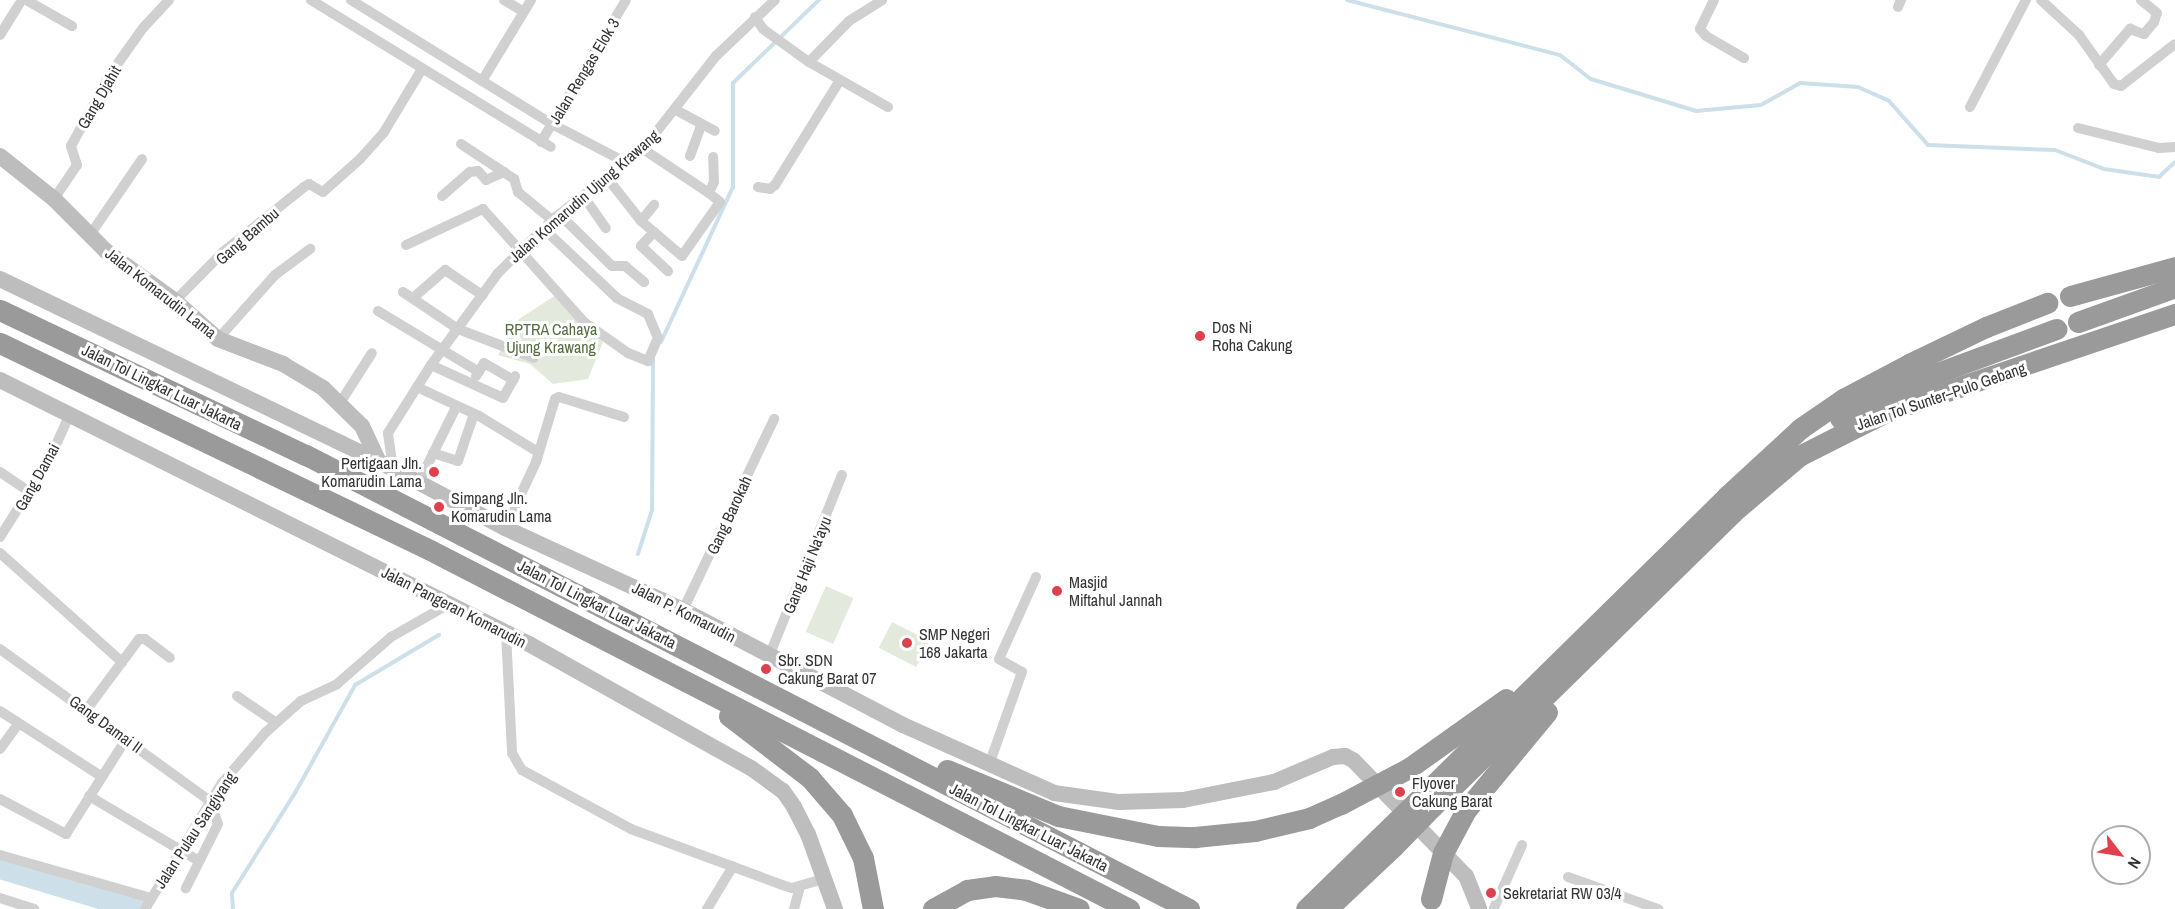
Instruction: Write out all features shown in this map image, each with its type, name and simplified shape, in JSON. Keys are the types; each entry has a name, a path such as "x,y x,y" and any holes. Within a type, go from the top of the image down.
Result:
{"highway":[{"path":"2070,296 2175,267"},
{"path":"2078,322 2175,287"},
{"name":"Jalan Tol Sunter–Pulo Gebang","path":"1564,656 1727,496 1817,416 1945,346 2047,303"},
{"name":"Jalan Tol Lingkar Luar Jakarta","path":"0,310 306,454 1189,909"},
{"name":"Jalan Tol Sunter–Pulo Gebang","path":"1626,618 1786,465 1824,440 1888,411 2175,314"},
{"path":"1786,465 1817,434 1867,403 1963,362 2056,330"},
{"name":"Jalan Tol Lingkar Luar Jakarta","path":"0,343 263,467 1129,909"},
{"path":"1307,909 1386,842 1626,618"},
{"path":"1430,904 1443,853 1466,810 1626,618"},
{"path":"797,706 1032,807 1109,828 1158,836 1227,835 1283,826 1341,804 1408,768 1564,656"},
{"path":"1427,802 1564,656"},
{"path":"641,661 765,742 828,797 854,836 868,876 873,909"},
{"path":"1327,909 1386,842"},
{"path":"933,909 967,891 995,886 1026,890 1078,909"}],"street":[{"name":"Gang Djahit","path":"54,199 77,165 71,146 111,73 143,28 169,0"},
{"path":"311,0 422,69"},
{"path":"351,0 552,124 625,162"},
{"path":"504,0 524,12"},
{"path":"482,81 531,0"},
{"name":"Jalan Rengas Elok 3","path":"422,69 546,145 552,124 626,0"},
{"name":"Jalan Komarudin Ujung Krawang","path":"386,465 388,433 431,365 442,353 482,294 521,251 556,218 643,149 676,110 716,56 775,0"},
{"path":"809,62 849,21 882,0"},
{"path":"1714,0 1700,29 1706,36 1744,58"},
{"path":"1970,107 2026,0"},
{"path":"2041,0 2079,35 2114,84 2121,86 2175,44"},
{"path":"2099,65 2130,29 2144,34 2154,22 2157,13 2141,0"},
{"path":"0,35 19,1 72,26"},
{"path":"755,17 763,29 794,52 888,107"},
{"name":"Gang Bambu","path":"175,301 223,252 304,187 309,184 320,192 384,132 422,69"},
{"path":"758,187 770,189 775,185 840,80"},
{"path":"676,110 716,131"},
{"path":"690,156 701,125"},
{"path":"2078,128 2159,148 2175,147"},
{"path":"461,144 514,179 518,192 556,218 612,266 625,266 644,282"},
{"path":"608,179 641,221 682,256 720,202 643,149"},
{"name":"Jalan Komarudin Lama","path":"0,156 54,199 121,263 175,301 218,339 296,370 340,403 362,426 386,465"},
{"path":"709,193 714,182 713,157"},
{"path":"90,235 142,159"},
{"path":"442,196 471,172 478,171 486,180 504,172"},
{"path":"584,197 606,228"},
{"path":"641,221 654,205"},
{"path":"405,245 426,233 452,227 481,208 580,318 628,353 648,361 658,338 648,314 617,298 544,229"},
{"path":"654,232 641,246 668,271"},
{"path":"218,339 275,275 309,249"},
{"path":"482,294 445,270 408,295 458,329 534,358"},
{"path":"0,279 386,465"},
{"path":"378,311 442,353 503,398 514,378 486,364 476,377"},
{"path":"340,403 372,353"},
{"path":"431,365 476,377"},
{"name":"Jalan Pangeran Komarudin","path":"0,380 504,632 674,722 771,782 794,807 835,909"},
{"path":"417,387 477,415 538,452"},
{"path":"506,528 538,452 548,412 559,397 624,417"},
{"path":"419,482 456,407"},
{"name":"Gang Damai","path":"0,537 30,492 70,414"},
{"path":"433,453 458,461 477,415"},
{"name":"Gang Barokah","path":"683,610 774,419"},
{"name":"Jalan P. Komarudin","path":"386,465 506,528 683,610 903,725 989,765 1072,798 1132,802 1220,795 1274,782 1333,757 1353,760 1466,876 1488,908"},
{"path":"0,472 30,492"},
{"name":"Gang Haji Na'ayu","path":"770,654 842,475"},
{"path":"0,553 122,662"},
{"path":"989,765 1022,672 999,659 1036,577"},
{"name":"Jalan Pulau Sangiyang","path":"148,903 178,850 210,801 275,722 301,701 337,684 391,637 449,605"},
{"path":"504,632 512,753 522,770 599,814 782,885 800,886 824,879"},
{"path":"87,709 143,638 170,658"},
{"name":"Gang Damai II","path":"0,650 87,709 210,801"},
{"path":"237,696 275,722"},
{"path":"0,711 101,776"},
{"path":"0,749 18,724"},
{"path":"0,799 66,834 126,739"},
{"path":"89,796 199,861"},
{"path":"186,888 218,824 210,801"},
{"path":"1488,908 1522,845"},
{"path":"0,855 148,903"},
{"path":"707,909 733,866"},
{"path":"1568,877 1639,906 1658,909"},
{"path":"794,909 800,886"},
{"path":"0,898 34,909"}],"green space":[{"name":"RPTRA Cahaya Ujung Krawang","path":"556,295 603,342 588,379 553,384 530,364 498,355 519,319"},
{"path":"826,586 853,598 833,644 806,632"},
{"path":"892,622 929,641 916,667 879,648"}],"waterway":[{"path":"661,342 733,187 733,83 819,0"},
{"path":"1347,0 1560,55 1591,79 1696,111 1761,105 1800,83 1858,87 1889,101 1928,145 2055,150 2104,169 2159,177 2175,162"},
{"path":"638,554 652,510 653,359"},
{"path":"233,909 232,893 295,793 355,685 439,635"},
{"path":"0,868 137,909"}],"place":[{"name":"Dos Ni Roha Cakung","path":"1200,336"},
{"name":"Pertigaan Jln. Komarudin Lama","path":"434,472"},
{"name":"Simpang Jln. Komarudin Lama","path":"439,507"},
{"name":"Masjid Miftahul Jannah","path":"1057,591"},
{"name":"SMP Negeri 168 Jakarta","path":"907,643"},
{"name":"Sbr. SDN Cakung Barat 07","path":"766,669"},
{"name":"Flyover Cakung Barat","path":"1400,792"},
{"name":"Sekretariat RW 03/4","path":"1491,893"}]}
